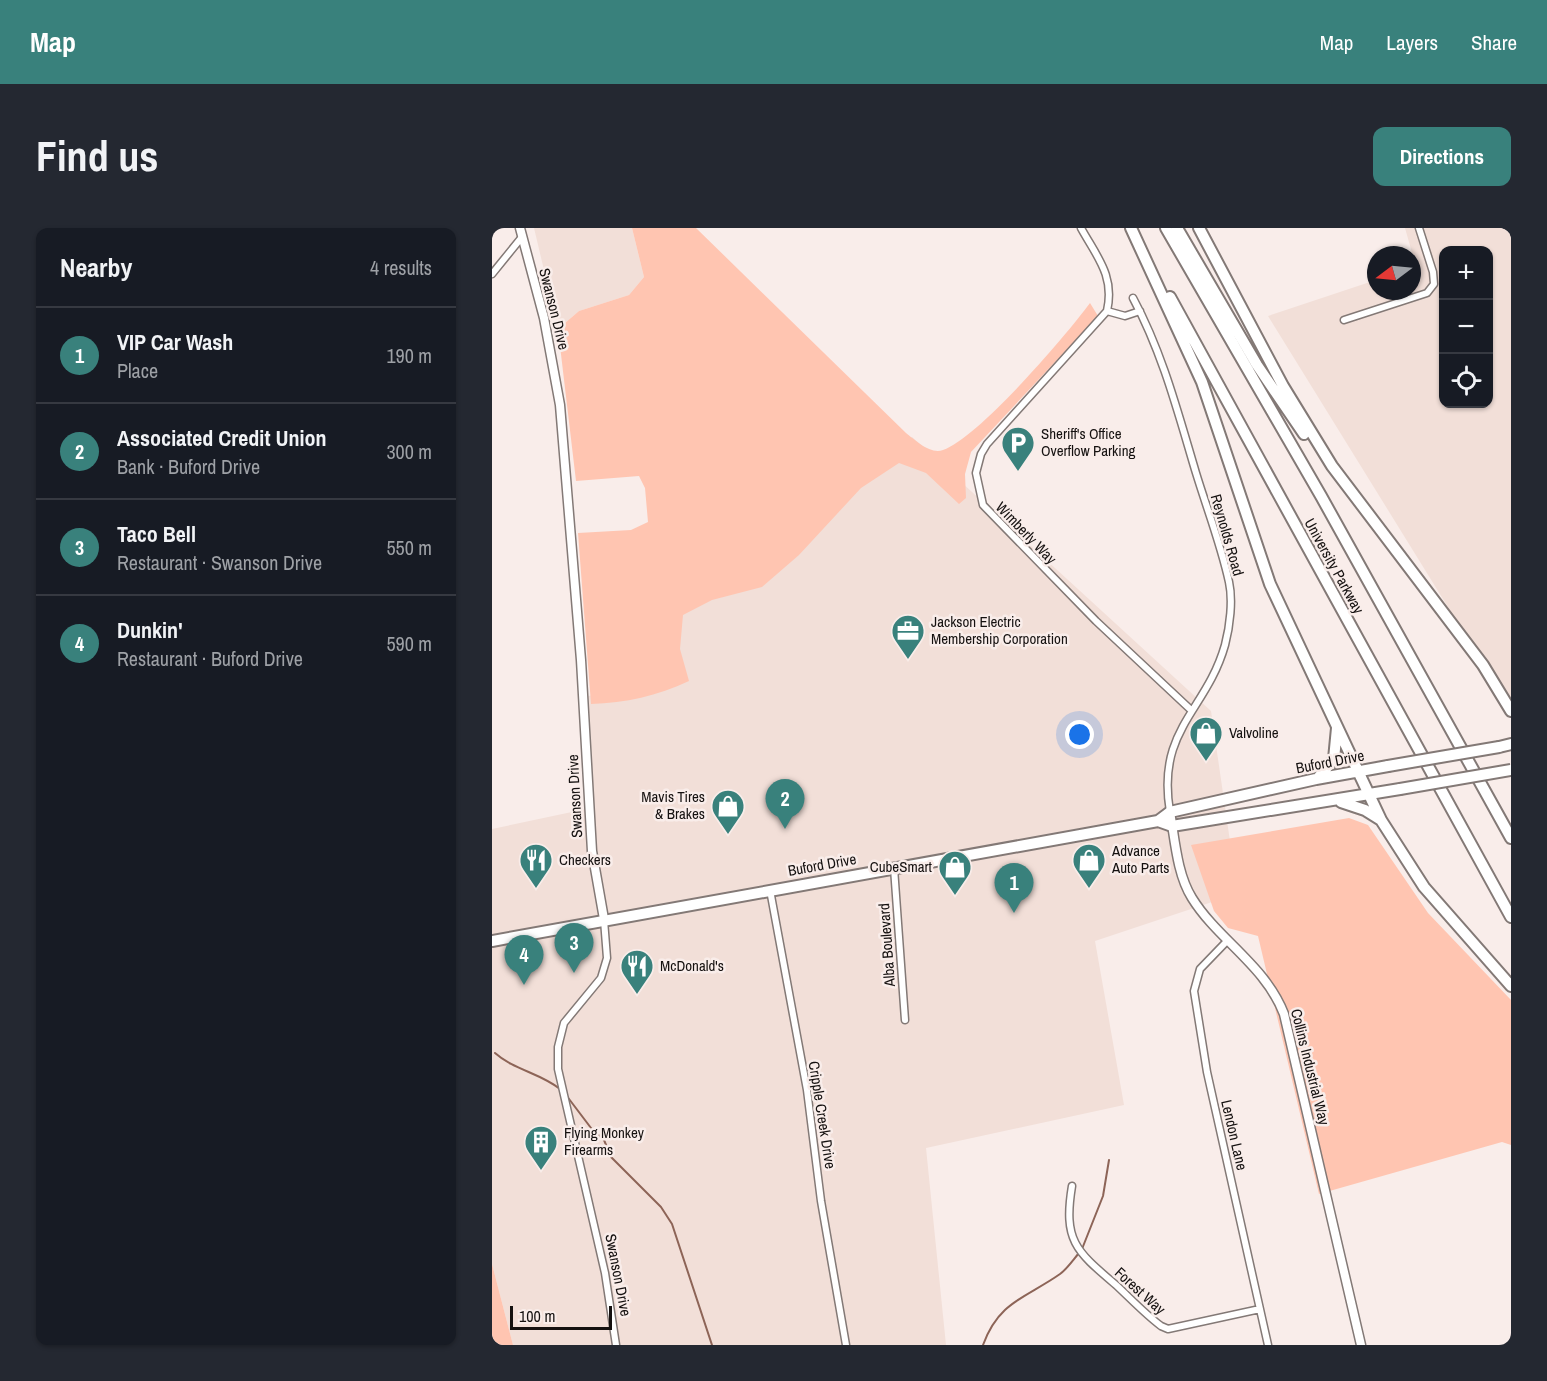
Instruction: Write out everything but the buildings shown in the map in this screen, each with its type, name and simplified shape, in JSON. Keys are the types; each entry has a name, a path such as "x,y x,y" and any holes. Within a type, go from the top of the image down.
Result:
{"highway":[{"path":"1132,228 1202,382 1270,584 1337,722 1381,820 1424,887 1511,986"},
{"name":"University Parkway","path":"1132,228 1511,917"},
{"name":"University Parkway","path":"1166,228 1322,496 1511,838"},
{"path":"1177,228 1257,365 1289,413 1483,665 1511,711"},
{"path":"1198,228 1283,386 1332,466"},
{"path":"1316,779 1328,769 1336,754 1337,722"},
{"name":"Buford Drive","path":"492,941 770,889 1158,821 1170,812 1316,779 1511,744"},
{"name":"Buford Drive","path":"1158,821 1172,826 1337,801 1511,770"},
{"path":"1337,801 1365,810 1381,820"}],"street":[{"path":"1081,228 1108,277 1111,292 1107,311 1125,316 1140,311"},
{"path":"1344,320 1427,293 1434,284 1433,272 1419,228"},
{"path":"492,273 521,233"},
{"name":"Swanson Drive","path":"521,233 544,318 560,405 581,660 592,851 604,919 607,958 601,978 564,1023 558,1047 558,1069 605,1273 616,1345"},
{"name":"Reynolds Road","path":"1133,298 1161,356 1229,582 1230,612 1226,643 1217,668 1177,734 1170,758 1167,781 1170,812"},
{"name":"Wimberly Way","path":"1107,311 987,444 978,463 978,490 982,505 1037,563 1191,710"},
{"name":"Collins Industrial Way","path":"1170,812 1183,876 1190,896 1270,986 1284,1014 1361,1345"},
{"name":"Alba Boulevard","path":"894,868 905,1020"},
{"name":"Cripple Creek Drive","path":"770,889 807,1090 821,1201 846,1345"},
{"name":"Lendon Lane","path":"1228,940 1200,969 1194,991 1207,1072 1268,1345"},
{"name":"Forest Way","path":"1072,1186 1068,1211 1070,1232 1079,1253 1161,1326 1168,1329 1260,1309"}],"shaded area":[{"path":"534,228 632,228 644,277 629,295 579,311 558,329"},
{"path":"632,228 696,228 906,433 923,446 938,451 959,441 999,407 1042,361 1090,303 1098,316 971,452 965,474 966,498 959,504 926,473 899,463 861,488 799,555 762,587 712,600 683,615 680,649 689,681 641,698 591,704 578,533 631,530 648,522 645,488 639,476 576,481 558,329 579,311 629,295 644,277"},
{"path":"1405,228 1511,228 1511,709 1268,316 1367,283 1367,300 1421,300 1421,246 1410,246"},
{"path":"912,437 1211,711 1238,896 1230,896 1095,941 1124,1105 926,1148 946,1345 513,1345 492,1264 492,829 586,809 581,697 672,684 664,606"},
{"path":"1349,818 1368,825 1428,913 1511,1000 1511,1145 1502,1142 1319,1194 1258,936 1228,928 1214,911 1191,845"},
{"path":"492,1264 513,1345 492,1345"}],"waterway":[{"path":"495,1053 510,1064 560,1089"},
{"path":"566,1095 591,1128 604,1140 611,1157 661,1207 672,1224 712,1345"},
{"path":"1082,1249 1103,1196 1109,1160"},
{"path":"983,1345 990,1330 1005,1310 1060,1274 1079,1253"}],"place":[{"name":"Sheriff's Office Overflow Parking","path":"1018,472"},
{"name":"Jackson Electric Membership Corporation","path":"908,660"},
{"name":"Valvoline","path":"1206,762"},
{"name":"Associated Credit Union","path":"785,829"},
{"name":"Mavis Tires & Brakes","path":"728,835"},
{"name":"Checkers","path":"536,889"},
{"name":"Advance Auto Parts","path":"1089,889"},
{"name":"CubeSmart","path":"955,896"},
{"name":"VIP Car Wash","path":"1014,913"},
{"name":"Taco Bell","path":"574,973"},
{"name":"Dunkin'","path":"524,985"},
{"name":"McDonald's","path":"637,995"},
{"name":"Flying Monkey Firearms","path":"541,1171"}]}
